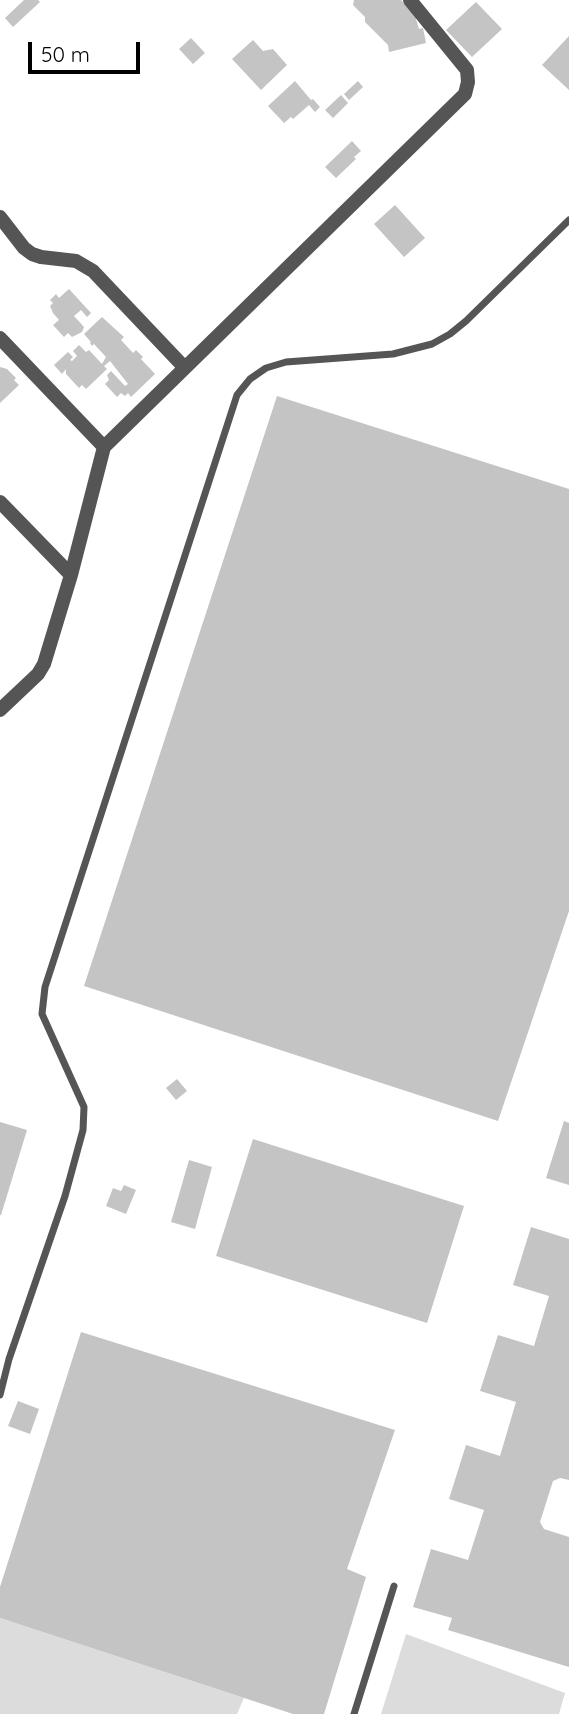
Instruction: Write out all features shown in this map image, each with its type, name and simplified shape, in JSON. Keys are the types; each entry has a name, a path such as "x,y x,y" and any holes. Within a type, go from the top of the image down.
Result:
{"street":[{"path":"0,710 44,664 71,575 104,447 465,94 467,70 410,0"},
{"path":"0,217 24,248 32,254 76,261 93,271 184,367"},
{"path":"0,338 104,447"},
{"path":"0,502 71,575"}],"lane":[{"path":"0,1395 9,1359 65,1196 83,1130 85,1107 42,1014 45,987 237,395 250,379 267,368 286,362 393,354 432,344 466,321 569,220"},
{"path":"354,1714 394,1586"}],"shaded area":[{"path":"0,1618 244,1698 237,1714 0,1714"},
{"path":"406,1634 565,1693 559,1714 381,1714"}],"building":[{"path":"24,0 40,2 13,27 5,18"},
{"path":"354,0 401,0 419,18 416,19 419,29 423,28 426,43 389,52 388,45 365,22 365,17 353,5"},
{"path":"476,2 502,29 472,57 446,30"},
{"path":"569,36 569,90 542,65"},
{"path":"191,38 205,53 193,64 179,49"},
{"path":"253,40 263,51 273,49 287,65 261,90 232,59"},
{"path":"295,81 320,107 315,112 309,105 284,123 268,106"},
{"path":"358,81 363,87 349,100 344,94"},
{"path":"341,95 348,103 333,118 325,110"},
{"path":"352,141 361,151 336,178 325,167"},
{"path":"395,205 425,238 404,257 374,224"},
{"path":"69,289 91,313 87,317 81,310 74,316 84,327 82,332 72,337 68,333 64,337 53,325 59,320 53,313 50,306 53,303 50,300 56,294 59,298"},
{"path":"102,317 124,337 121,340 133,353 136,350 143,357 141,359 155,374 131,397 128,393 125,396 121,393 117,397 105,384 111,371 125,386 128,384 110,361 104,366 107,369 86,389 82,385 79,388 66,374 66,369 62,374 54,365 68,352 73,357 70,360 72,361 77,356 73,351 79,345 86,352 89,350 102,364 106,357 94,344 92,346 84,334"},
{"path":"0,367 7,369 19,385 0,403"},
{"path":"277,396 569,489 569,911 498,1121 84,986"},
{"path":"177,1079 187,1091 176,1100 166,1088"},
{"path":"564,1121 569,1123 569,1185 546,1178"},
{"path":"0,1122 27,1130 1,1215 0,1215"},
{"path":"253,1139 464,1206 427,1323 216,1256"},
{"path":"189,1160 212,1167 195,1229 171,1222"},
{"path":"124,1185 136,1190 126,1214 106,1206 113,1188 121,1191"},
{"path":"531,1227 569,1239 569,1480 560,1478 553,1481 540,1522 544,1529 569,1537 569,1667 448,1630 452,1618 413,1607 431,1549 468,1560 484,1510 449,1499 466,1445 500,1456 516,1402 480,1391 498,1335 534,1346 549,1296 513,1285"},
{"path":"81,1332 395,1430 347,1569 366,1577 324,1714 293,1714 0,1618 0,1587"},
{"path":"18,1401 39,1409 30,1434 8,1426"}]}
